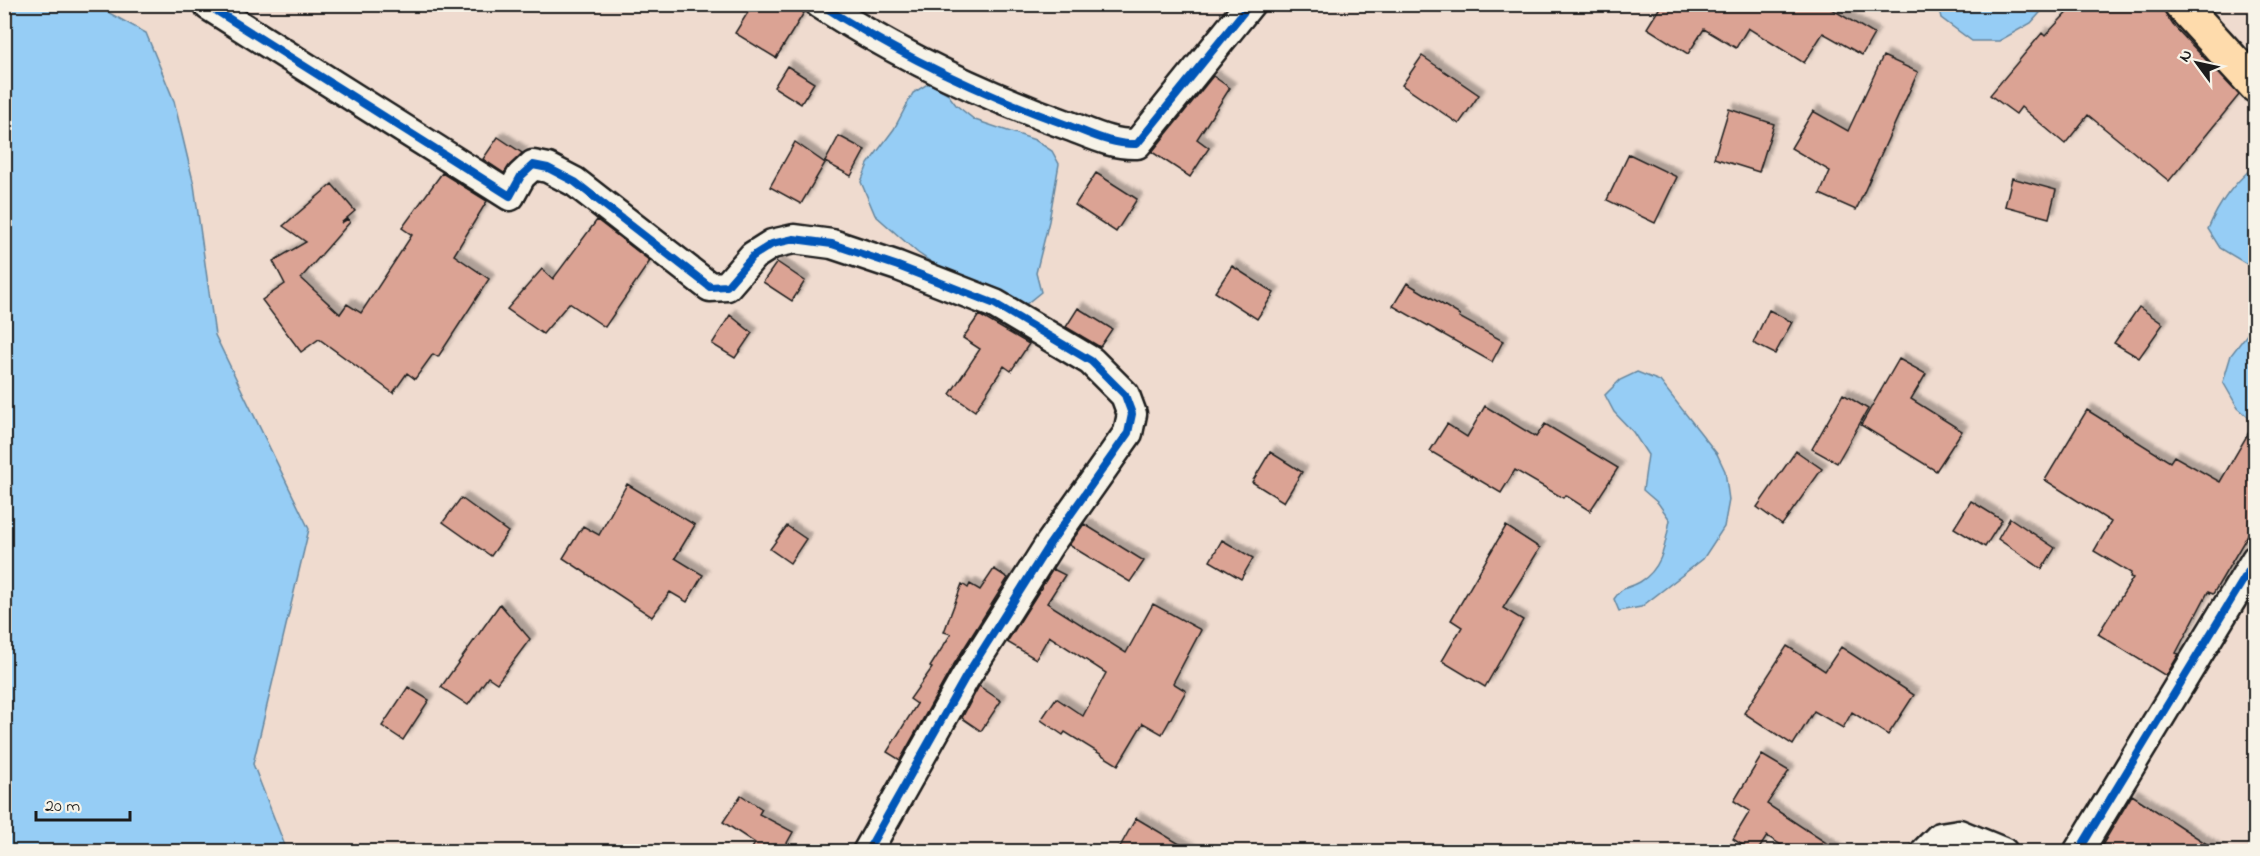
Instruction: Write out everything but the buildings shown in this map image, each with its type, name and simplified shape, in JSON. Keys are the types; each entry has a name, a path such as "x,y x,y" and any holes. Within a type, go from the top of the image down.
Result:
{"main road":[{"path":"2181,4 2256,87"}],"street":[{"path":"211,4 209,6 510,196 532,165 548,168 566,177 710,287 727,286 753,256 772,244 794,239 832,244 898,266 995,304 1091,361 1125,395 1132,414 1128,433 1049,545 965,678 867,852"},
{"path":"820,4 846,21 943,74 1050,119 1120,144 1137,144 1250,4"},
{"path":"2078,852 2256,559"},
{"path":"1925,852 1940,837 1959,834 2003,852"}],"water":[{"path":"5,4 97,5 146,33 174,101 194,185 215,335 309,529 253,764 287,851 5,851"},
{"path":"1938,4 2047,5 2031,23 1999,41 1972,41 1941,18"},
{"path":"929,83 947,93 956,105 975,120 1035,140 1052,151 1059,164 1049,221 1036,273 1041,292 1026,304 985,284 961,278 943,270 918,253 875,215 861,182 868,164 894,129 913,93"},
{"path":"2255,165 2255,269 2220,248 2208,229 2228,194"},
{"path":"2255,324 2255,423 2238,408 2223,382 2231,355"},
{"path":"1637,372 1660,381 1717,454 1725,471 1729,500 1724,527 1703,559 1641,607 1619,611 1614,599 1617,595 1623,589 1648,576 1658,563 1670,520 1658,503 1643,490 1648,455 1633,432 1614,412 1605,395 1620,380"}],"cycle path":[{"path":"211,4 209,6 510,196 521,176 533,165 548,168 575,182 710,287 727,286 753,256 772,244 794,239 832,244 898,266 995,304 1091,361 1125,395 1132,414 1128,433 1049,545 965,678 867,852"},
{"path":"820,4 879,40 940,72 1035,113 1102,138 1128,144 1137,144 1250,4"},
{"path":"2078,852 2256,559"}]}
